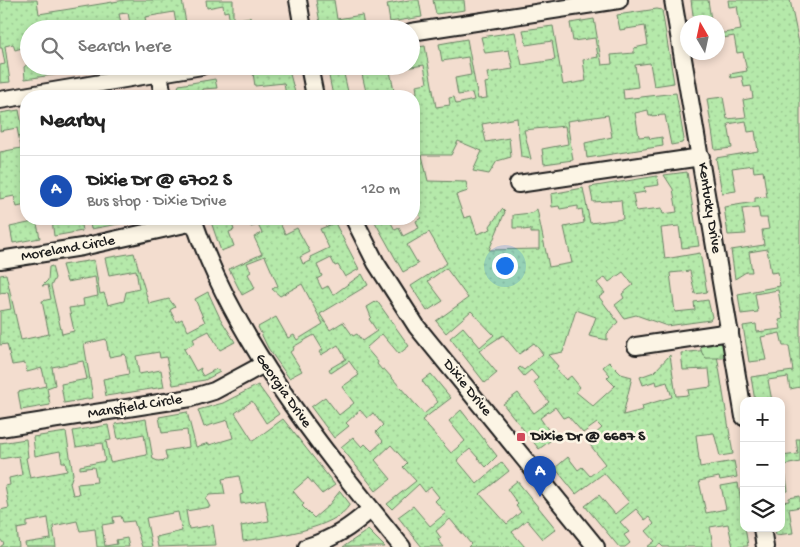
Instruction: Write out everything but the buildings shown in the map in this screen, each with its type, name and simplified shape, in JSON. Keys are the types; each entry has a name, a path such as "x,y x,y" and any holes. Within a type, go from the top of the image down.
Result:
{"street":[{"path":"298,0 301,20"},
{"path":"420,31 619,0"},
{"name":"Kentucky Drive","path":"673,0 741,397"},
{"path":"61,90 153,75"},
{"path":"159,75 162,90"},
{"path":"311,75 314,90"},
{"path":"0,100 20,97"},
{"path":"518,184 701,157"},
{"name":"Moreland Circle","path":"0,260 82,247 172,225"},
{"name":"Georgia Drive","path":"195,225 208,257 244,332 264,364 310,430 402,547"},
{"name":"Dixie Drive","path":"357,225 380,270 417,327 596,547"},
{"path":"636,346 730,332"},
{"name":"Mansfield Circle","path":"0,428 191,398 214,391 264,364"},
{"path":"307,547 326,541 346,530 371,509"},
{"path":"763,532 765,547"}],"green space":[{"path":"0,0 37,0 39,14 125,0 182,0 185,20 175,20 174,12 145,17 146,20 129,20 128,13 119,14 120,20 20,20 20,49 15,50 13,44 5,46 10,82 0,83 0,65 5,64 2,48 0,48"},
{"path":"206,0 233,0 233,20 230,20 228,11 224,12 223,5 207,8"},
{"path":"316,0 334,0 337,19 362,15 363,20 319,20"},
{"path":"419,0 422,17 390,20 387,4"},
{"path":"433,0 464,0 465,10 436,14"},
{"path":"691,0 708,0 710,15 693,15"},
{"path":"728,0 790,0 800,48 800,387 790,389 788,377 768,380 771,397 754,397 751,377 793,371 789,346 783,346 780,333 761,337 766,360 749,362 743,326 756,324 757,332 781,329 779,320 783,319 778,290 755,294 758,312 741,314 738,294 780,286 778,272 771,273 767,249 749,252 752,272 746,272 735,279 731,250 764,245 762,230 769,229 767,218 760,218 758,207 742,209 746,234 728,235 724,207 755,202 755,198 767,197 763,171 754,172 753,165 732,168 736,191 722,193 716,158 758,151 755,131 748,132 746,121 728,124 732,148 715,150 707,99 723,97 727,119 746,117 743,100 753,98 751,86 744,87 742,76 731,78 730,74 747,71 743,52 737,53 734,36 725,38 725,33 741,30 737,6 729,7"},
{"path":"657,9 662,10 674,83 654,86 650,63 635,65 638,87 623,89 624,99 676,93 684,139 682,143 671,145 665,115 649,116 648,110 635,113 639,137 649,136 650,139 662,137 663,146 587,158 585,143 612,137 608,115 567,121 573,160 544,164 542,149 568,144 565,126 524,130 531,159 521,157 517,118 482,124 486,142 509,138 511,157 497,161 489,174 473,171 482,151 458,141 451,155 422,155 428,181 466,182 468,191 456,195 464,218 471,216 477,234 491,229 490,226 502,209 505,212 489,250 539,249 539,233 531,233 531,229 513,228 513,215 531,213 537,209 549,267 572,263 564,227 584,223 582,209 578,210 578,206 560,209 559,206 552,207 551,194 583,188 590,223 623,219 621,200 593,202 590,187 657,176 659,185 644,187 645,192 633,194 636,211 662,208 663,214 677,212 673,189 664,175 687,172 699,246 682,248 679,226 661,228 665,259 700,253 707,292 695,294 690,271 670,273 675,312 695,310 694,302 708,300 712,317 710,320 667,326 636,315 624,318 615,305 624,298 622,294 633,285 623,272 609,282 605,277 597,283 605,293 599,297 618,322 607,334 607,340 589,336 596,317 576,310 563,352 548,355 558,366 556,369 566,380 571,376 580,387 576,392 593,406 615,386 607,378 610,375 603,367 609,362 621,374 632,377 623,415 643,410 642,406 672,397 667,382 657,385 656,381 643,385 640,377 654,372 670,355 676,396 689,395 688,390 711,387 709,369 683,370 681,353 716,349 733,454 720,456 714,433 696,435 700,467 734,461 737,477 720,480 719,477 699,481 706,513 726,509 721,486 738,483 740,532 746,532 748,546 733,547 728,524 710,527 713,547 663,547 660,544 656,547 647,547 655,541 646,531 654,524 649,517 645,520 636,509 620,522 629,532 624,535 630,543 625,547 619,547 585,506 599,495 615,514 629,502 604,473 576,494 555,468 568,457 578,470 582,467 590,476 605,464 587,441 602,428 597,423 583,433 568,416 563,418 555,407 540,418 554,438 539,449 503,404 518,393 534,413 549,402 534,383 538,378 531,370 524,376 518,369 520,367 524,370 543,354 534,343 519,354 503,335 479,351 497,373 485,383 450,338 463,327 480,347 494,335 471,311 446,333 436,321 468,298 446,268 428,281 443,301 427,311 411,286 447,263 429,232 407,245 418,264 403,272 377,225 392,225 395,230 399,228 403,236 419,228 418,225 420,225 420,90 417,90 416,85 427,83 424,65 420,66 420,47 425,46 436,107 450,105 449,98 454,97 456,104 474,100 472,93 458,95 455,78 471,75 468,57 442,61 439,44 467,39 478,99 487,98 485,83 489,82 487,73 513,69 509,50 485,53 481,37 515,32 522,65 555,60 552,41 526,45 523,30 553,26 563,85 586,81 583,60 598,57 595,38 573,41 570,23 594,19 602,65 612,64 611,55 634,53 634,48 648,45 645,26 620,30 617,15"},
{"path":"250,17 250,20 233,20"},
{"path":"25,75 53,75 25,79"},
{"path":"253,75 290,75 294,90 285,90 284,83 255,86"},
{"path":"329,75 344,75 348,90 332,90"},
{"path":"362,75 391,75 394,90 366,90"},
{"path":"215,79 217,88 177,90 179,85"},
{"path":"19,110 20,143 17,128 0,131 0,113"},
{"path":"20,148 20,206 17,207 14,196 0,199 0,152"},
{"path":"37,225 40,238 13,243 10,227"},
{"path":"53,225 81,225 82,231 54,236"},
{"path":"90,225 113,225 91,229"},
{"path":"212,225 232,225 234,230 229,232 234,246 221,251"},
{"path":"258,225 281,225 285,234 297,228 310,252 300,257 303,264 311,261 310,257 329,248 320,229 336,225 359,269 345,277 338,265 335,266 331,258 317,265 322,276 317,279 322,289 328,286 333,295 362,274 368,285 320,314 330,330 343,322 353,336 357,334 362,341 377,331 369,319 371,317 367,307 377,301 409,346 399,354 382,334 366,348 378,362 377,364 382,370 384,369 424,414 438,402 422,381 431,374 451,398 422,420 451,453 465,441 449,421 461,410 497,456 486,467 470,449 457,460 477,484 502,462 509,471 480,494 507,524 521,512 516,506 518,504 507,489 517,481 556,529 543,539 527,520 512,532 525,547 468,547 471,544 450,519 436,531 441,538 438,540 444,547 422,547 398,517 413,506 430,526 446,513 435,501 439,497 431,487 425,492 419,484 392,509 387,504 416,481 403,467 407,463 391,445 375,460 391,479 376,491 341,447 353,437 362,447 365,444 372,451 383,441 376,432 383,425 373,413 367,418 360,410 346,423 349,426 334,438 311,407 325,397 339,415 354,403 342,387 359,375 349,361 331,373 329,369 346,359 338,345 321,355 319,352 323,350 314,335 293,347 294,349 290,352 302,371 289,378 268,348 258,327 276,317 288,338 294,335 297,340 323,324 302,284 280,296 272,289 278,286 265,256 247,263 251,272 248,274 255,288 242,295 229,269 262,254 254,237 262,233"},
{"path":"134,253 149,304 169,299 175,307 170,310 176,322 182,319 188,331 205,322 195,299 208,292 220,318 235,342 220,350 209,331 193,339 195,343 184,349 196,371 201,368 200,371 203,376 216,369 220,372 205,380 173,385 166,357 160,358 159,352 136,356 139,374 161,370 164,387 106,396 103,379 129,374 125,354 109,357 106,339 84,344 93,398 64,403 61,384 87,379 83,361 52,367 55,385 47,388 50,405 21,410 18,392 46,386 42,368 27,372 25,363 12,365 7,344 0,345 0,311 11,309 8,292 0,293 0,275 6,274 21,340 49,334 42,301 51,299 48,285 42,286 48,280 49,267 52,266 55,278 51,286 62,334 74,331 69,308 84,306 83,299 98,296 95,277 67,282 62,265 94,260 100,294 104,293 108,305 124,301 126,292 139,289 136,270 109,275 105,258"},
{"path":"716,340 726,347 723,358 706,358 700,346 707,341"},
{"path":"258,385 279,414 266,423 252,401 235,413 253,441 283,419 335,485 322,494 308,478 293,491 304,504 302,506 314,518 328,506 340,491 350,504 342,513 331,520 301,531 243,541 241,526 269,521 265,500 241,504 240,495 243,494 239,476 222,479 225,494 209,495 206,499 210,507 186,511 189,529 213,525 216,545 158,547 156,537 182,531 178,512 146,518 152,547 142,547 134,521 123,522 121,516 113,517 114,523 102,525 105,546 117,544 116,540 127,538 129,547 97,547 95,529 80,531 77,521 53,526 56,547 26,547 25,543 51,539 48,518 27,522 27,527 17,529 19,547 0,547 4,544 0,539 0,510 9,508 5,486 10,485 9,478 22,475 19,456 0,459 0,443 26,439 28,457 26,458 30,478 67,471 65,462 62,462 60,451 35,456 33,437 66,432 73,474 70,483 73,495 79,494 77,484 97,482 94,467 80,469 80,466 105,461 102,443 76,447 73,431 108,425 111,440 106,441 110,462 147,455 144,434 118,439 115,424 146,419 153,459 158,461 167,460 165,451 189,447 187,430 162,433 159,417 187,412 196,447 233,438 228,420 204,427 198,410 223,403"},
{"path":"796,439 800,439 800,462 785,465 785,456 798,454"},
{"path":"785,472 788,491 785,491"},
{"path":"800,496 800,507 789,509 793,533 776,535 776,532 785,532 785,502 789,501 789,498"},
{"path":"368,530 385,547 343,547"}],"place":[{"name":"Dixie Dr @ 6687 S","path":"521,437"},
{"name":"Dixie Dr @ 6702 S","path":"540,497"}]}
